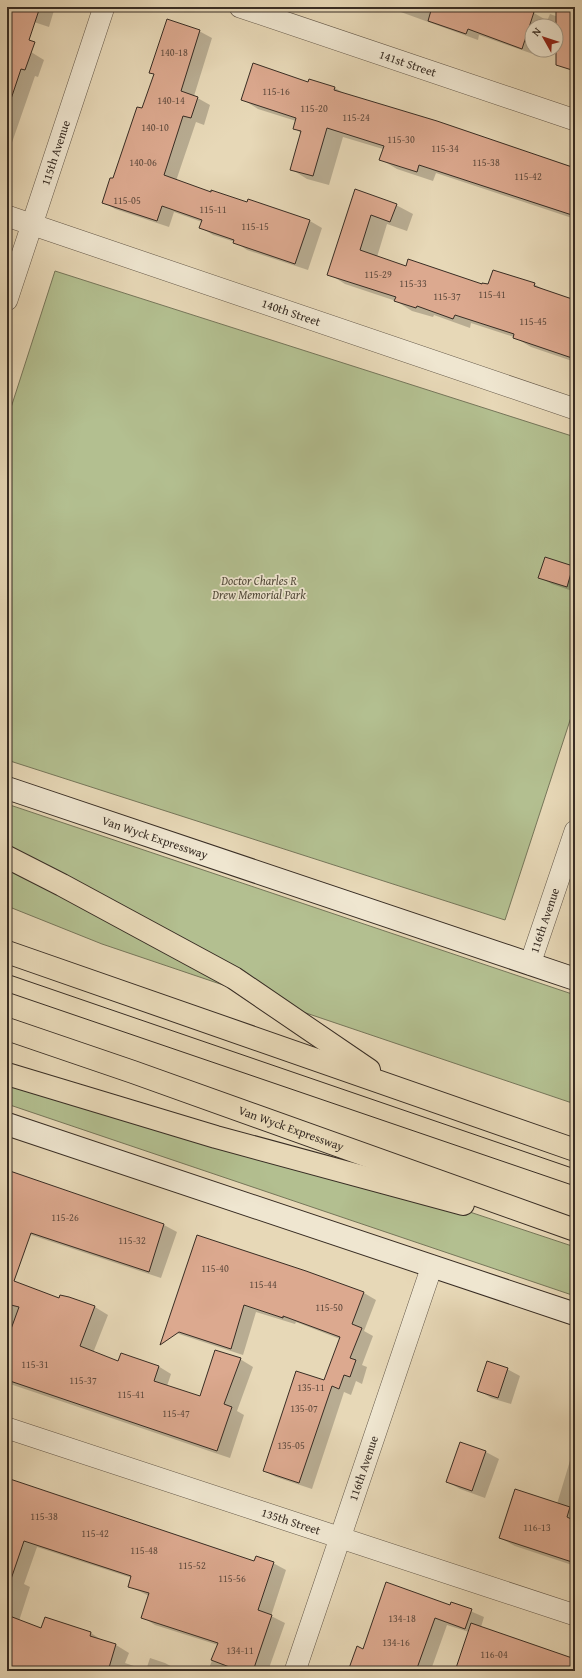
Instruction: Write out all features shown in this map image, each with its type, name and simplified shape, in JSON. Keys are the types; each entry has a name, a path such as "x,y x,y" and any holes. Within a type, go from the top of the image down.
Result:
{"highway":[{"path":"7,857 234,978 393,1086"},
{"path":"7,952 575,1150"},
{"name":"Van Wyck Expressway","path":"7,1029 134,1072 575,1230"},
{"path":"7,1074 216,1137 575,1234"}],"main road":[{"name":"Van Wyck Expressway","path":"7,788 575,979"},
{"path":"7,1124 575,1314"}],"street":[{"name":"115th Avenue","path":"7,300 104,7"},
{"name":"141st Street","path":"240,7 575,120"},
{"name":"140th Street","path":"7,216 575,409"},
{"name":"116th Avenue","path":"530,964 575,831"},
{"name":"116th Avenue","path":"295,1671 339,1537 432,1266"},
{"name":"135th Street","path":"7,1428 575,1615"}],"green space":[{"name":"Doctor Charles R Drew Memorial Park","path":"55,271 575,437 575,705 505,920 7,760 7,420"},
{"path":"7,804 575,995 575,1104 102,944 7,906"},
{"path":"7,1068 29,1072 145,1104 575,1247 575,1296 7,1104"}],"building":[{"path":"7,7 40,7 29,40 35,42 25,70 21,69 10,102 7,101"},
{"path":"432,7 520,7 534,12 532,18 524,18 524,43 522,49 468,29 466,34 428,21"},
{"path":"556,7 575,7 575,71 556,65 556,58 564,58 564,18 556,18"},
{"path":"167,19 200,30 181,91 198,97 191,118 183,116 164,175 211,192 211,190 247,202 248,199 310,220 295,264 233,243 234,240 199,228 202,220 162,206 157,221 102,203 110,178 113,178 137,107 142,108 154,74 149,73"},
{"path":"253,63 308,82 309,79 335,87 334,90 437,121 575,168 575,216 419,165 417,172 379,160 384,146 327,128 313,176 290,170 301,131 293,129 296,118 241,100"},
{"path":"355,189 397,204 390,222 371,215 360,250 406,266 408,259 482,284 488,284 493,270 535,283 534,286 575,300 575,359 513,338 514,334 455,315 453,319 417,306 416,308 394,301 396,297 327,275"},
{"path":"545,557 573,566 567,587 538,578"},
{"path":"7,1170 164,1224 149,1272 31,1233 14,1281 59,1298 60,1295 69,1297 95,1306 80,1346 118,1361 121,1353 159,1366 154,1381 200,1396 215,1350 241,1358 224,1404 232,1407 217,1451 7,1380 7,1340 19,1307 7,1304"},
{"path":"197,1235 364,1292 352,1324 362,1328 350,1358 356,1360 350,1377 344,1375 339,1389 332,1386 299,1483 263,1471 296,1371 324,1380 340,1337 283,1316 283,1318 244,1305 231,1349 179,1332 160,1345"},
{"path":"487,1361 508,1368 498,1398 477,1391"},
{"path":"460,1442 486,1451 472,1491 446,1482"},
{"path":"7,1478 254,1561 256,1556 274,1562 258,1610 272,1615 253,1671 240,1671 211,1660 218,1643 141,1618 149,1593 128,1587 131,1576 24,1541 10,1582 7,1581"},
{"path":"515,1489 570,1507 567,1517 575,1521 575,1563 499,1538"},
{"path":"386,1582 450,1605 451,1602 472,1609 465,1629 435,1618 416,1671 348,1671 357,1646 363,1649"},
{"path":"7,1615 41,1628 45,1617 91,1632 90,1636 116,1644 108,1671 7,1671"},
{"path":"471,1623 575,1659 575,1671 455,1671"}],"tram line":[{"path":"7,974 575,1169"},
{"path":"7,992 575,1186"}]}
